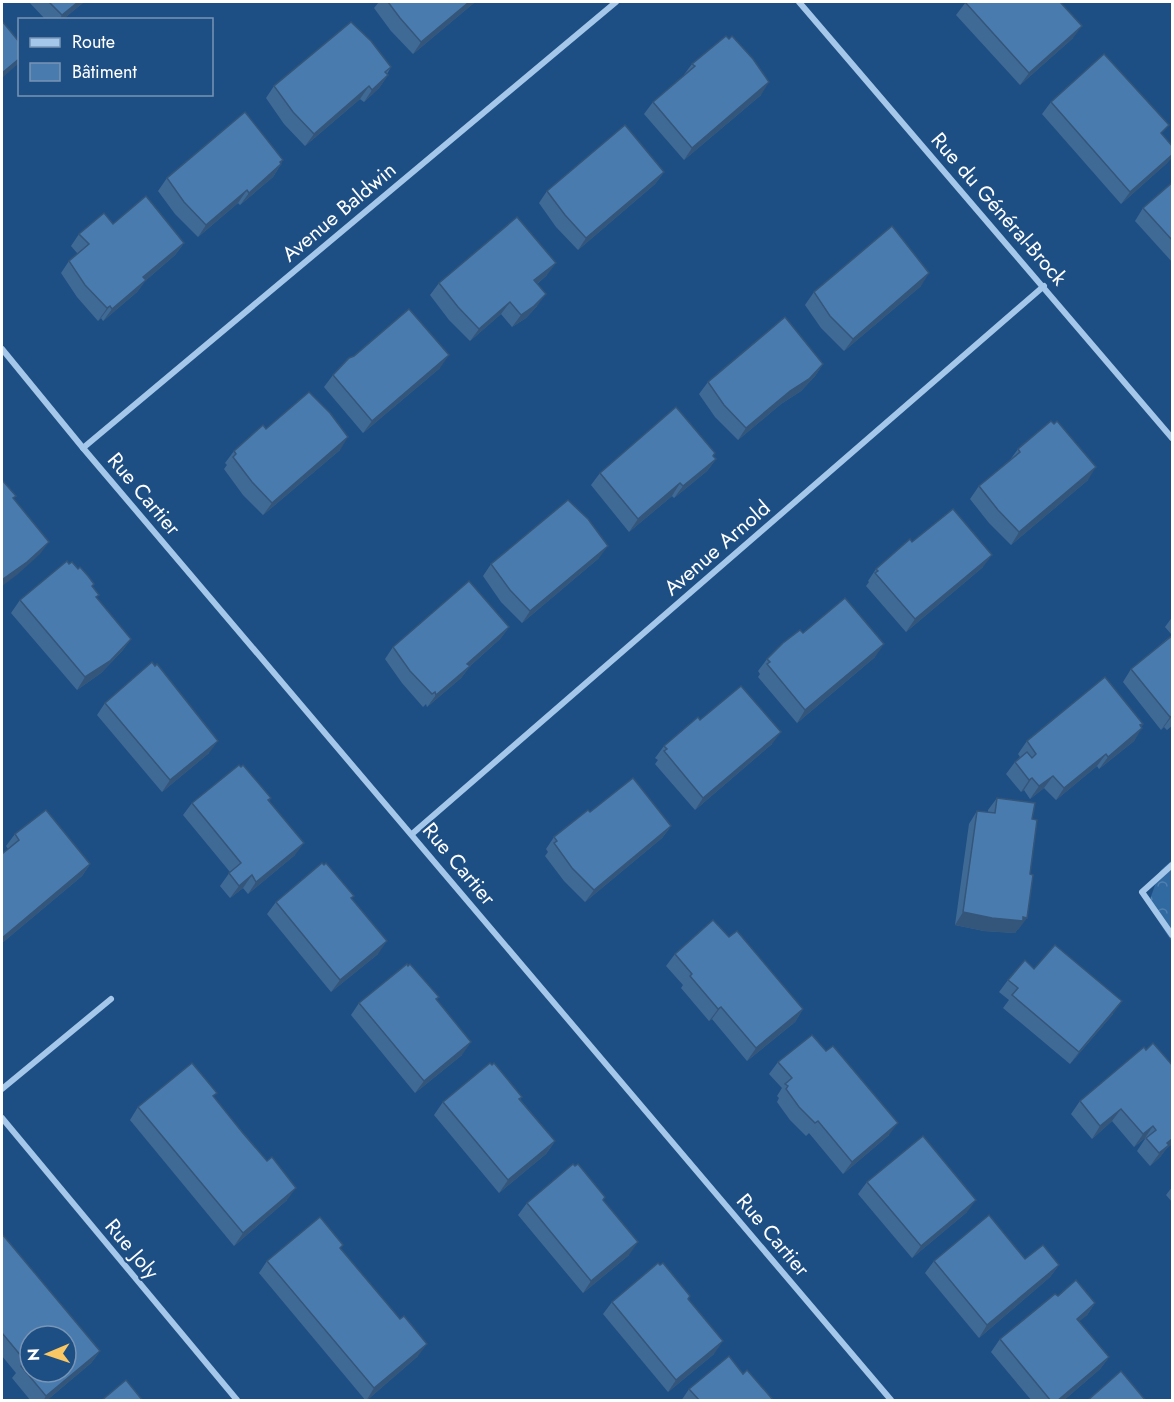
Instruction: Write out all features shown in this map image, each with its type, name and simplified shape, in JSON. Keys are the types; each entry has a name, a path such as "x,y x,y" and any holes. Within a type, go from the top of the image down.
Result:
{"street":[{"name":"Avenue Baldwin","path":"83,448 616,2"},
{"name":"Rue du Général-Brock","path":"800,2 1173,438"},
{"name":"Avenue Arnold","path":"412,834 1044,286"},
{"name":"Rue Cartier","path":"2,349 83,448 891,1401"},
{"path":"1173,865 1142,892 1173,935"},
{"path":"2,1089 111,999"},
{"name":"Rue Joly","path":"2,1118 237,1401"}],"green space":[{"path":"1172,860 1172,942 1148,905 1160,871"}],"building":[{"path":"49,2 78,2 62,15"},
{"path":"388,2 469,2 421,42"},
{"path":"965,2 1060,2 1082,26 1029,73"},
{"path":"2,21 18,41 18,60 2,73"},
{"path":"351,22 371,41 391,67 385,72 388,75 372,90 369,86 314,134 293,112 274,86"},
{"path":"726,36 729,39 732,36 753,59 769,82 692,148 653,102 695,66 692,64"},
{"path":"1104,54 1169,125 1161,133 1173,147 1173,154 1130,192 1051,102"},
{"path":"245,112 283,160 249,193 247,190 206,225 184,202 167,178"},
{"path":"625,125 664,172 586,238 547,191"},
{"path":"1173,182 1173,241 1143,208"},
{"path":"146,196 184,243 143,277 146,280 112,309 110,306 107,308 85,285 69,261 89,244 79,234 104,213 113,224"},
{"path":"517,217 556,263 534,280 546,294 521,315 510,302 479,329 439,283"},
{"path":"892,226 929,273 853,339 830,316 814,292"},
{"path":"409,309 449,355 372,421 333,375 349,358"},
{"path":"785,317 823,364 809,379 790,391 746,428 724,405 708,382"},
{"path":"309,392 330,413 348,437 272,503 233,457 236,454 234,451 263,425 266,429"},
{"path":"676,407 715,453 713,456 716,459 683,486 680,483 638,519 600,473"},
{"path":"1051,421 1054,424 1057,421 1096,467 1019,532 979,486 1020,452 1018,449"},
{"path":"2,480 16,496 13,498 49,542 3,579 2,577"},
{"path":"568,500 588,519 608,546 530,611 510,590 491,564"},
{"path":"953,509 992,555 915,619 875,573 878,571 876,569 910,539 912,542"},
{"path":"67,561 69,564 72,562 78,569 80,567 88,576 99,595 96,597 131,639 110,661 85,677 20,600"},
{"path":"469,581 509,627 467,664 470,666 436,695 435,692 432,694 410,671 393,647"},
{"path":"845,598 884,644 805,710 767,664 770,662 767,659 783,643 800,630 803,633"},
{"path":"1173,635 1173,715 1170,717 1131,669"},
{"path":"152,662 155,666 157,664 218,741 170,780 105,703"},
{"path":"1105,677 1143,724 1140,725 1142,728 1108,757 1106,754 1064,788 1053,776 1039,786 1032,778 1029,780 1015,762 1027,752 1032,758 1036,754 1027,741"},
{"path":"741,686 781,732 703,798 664,751 667,749 664,746 698,717 700,720"},
{"path":"239,765 241,767 243,765 271,798 268,800 304,843 256,882 252,875 239,886 229,873 241,863 192,803"},
{"path":"633,778 671,826 594,890 572,868 554,843 557,841 554,837"},
{"path":"997,798 1035,803 1032,819 1037,820 1030,874 1033,875 1027,918 1023,917 1023,921 963,912 977,811 995,813"},
{"path":"46,810 90,864 2,938 2,854 19,840 15,834"},
{"path":"322,863 324,865 326,863 354,896 351,898 387,941 340,980 276,902"},
{"path":"713,920 729,937 737,931 803,1009 756,1048 721,1007 718,1009 675,954"},
{"path":"1055,945 1122,1001 1079,1052 1012,995 1018,988 1008,980 1025,960 1034,969"},
{"path":"407,964 408,966 410,964 439,997 436,999 471,1042 424,1081 359,1003"},
{"path":"812,1035 826,1051 833,1046 898,1123 852,1162 818,1121 815,1123 799,1107 786,1089 788,1086 785,1084 792,1078 778,1062"},
{"path":"1153,1043 1173,1066 1173,1138 1167,1143 1169,1145 1159,1153 1146,1138 1156,1130 1153,1126 1143,1134 1121,1109 1100,1126 1080,1101 1144,1047 1146,1050"},
{"path":"192,1063 217,1093 213,1096 242,1132 267,1161 272,1157 296,1188 243,1233 138,1107"},
{"path":"490,1063 492,1065 494,1063 522,1097 519,1099 555,1141 508,1180 443,1102"},
{"path":"923,1136 976,1200 921,1246 867,1182"},
{"path":"573,1164 575,1166 578,1164 605,1197 603,1200 638,1242 591,1281 527,1203"},
{"path":"989,1215 1025,1259 1043,1245 1059,1265 987,1325 934,1261"},
{"path":"320,1217 343,1245 340,1248 400,1319 404,1316 427,1344 374,1388 267,1261"},
{"path":"2,1234 77,1324 18,1324 18,1352 2,1333"},
{"path":"658,1263 660,1265 663,1263 690,1296 688,1299 723,1341 676,1380 612,1302"},
{"path":"1076,1280 1095,1303 1077,1319 1109,1357 1057,1401 1051,1401 1000,1339 1055,1294 1058,1296"},
{"path":"78,1325 100,1351 78,1369"},
{"path":"729,1356 743,1374 747,1370 774,1401 700,1401 689,1389"},
{"path":"1121,1371 1146,1401 1087,1401"},
{"path":"126,1380 143,1401 101,1401"},
{"path":"36,1384 60,1384 46,1396"}]}
